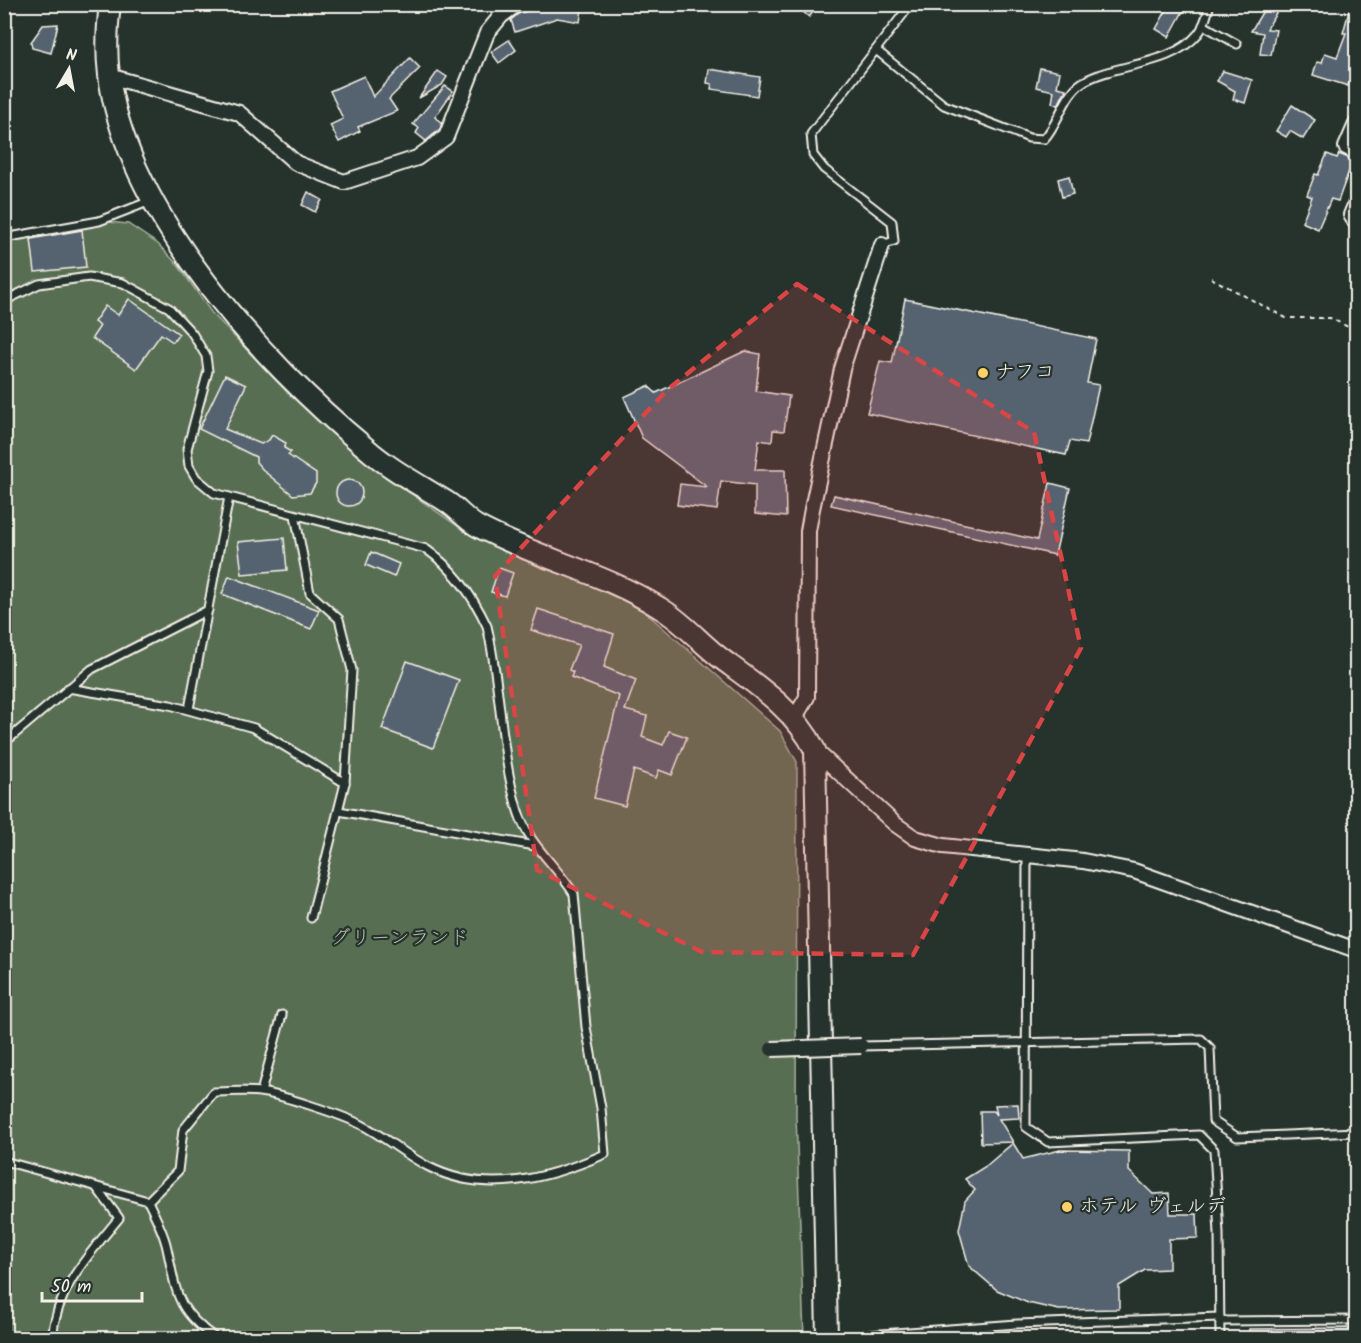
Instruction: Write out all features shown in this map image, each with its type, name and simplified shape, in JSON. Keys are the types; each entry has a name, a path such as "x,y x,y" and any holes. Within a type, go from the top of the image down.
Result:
{"street":[{"path":"110,4 106,47 109,76 117,113 153,200 176,240 257,343 366,449 407,479 450,504 473,524 594,575 661,608 715,655 761,687 794,719 815,750 895,824 915,838 944,846 1083,861 1134,871 1356,950"},
{"path":"109,76 239,113 296,163 344,182 417,159 446,137 487,33 501,16 517,4"},
{"path":"1356,124 1346,147 1356,152"},
{"path":"1356,203 1351,215 1356,223"},
{"path":"794,719 807,697 810,520 842,369 882,245"},
{"path":"815,750 827,1338"},
{"path":"772,1048 861,1046"}],"lane":[{"path":"882,245 894,242 892,222 824,169 813,155 811,134 911,4"},
{"path":"876,50 944,105 1037,140 1044,139 1050,134 1069,99 1082,83 1097,75 1172,53 1188,44 1203,25 1210,4"},
{"path":"1203,25 1237,44"},
{"path":"4,238 99,221 153,200"},
{"path":"4,302 39,284 88,277 123,283 169,308 192,333 206,357 208,371 187,449 189,466 196,478 214,494 426,549 474,598 488,626 494,654 518,812 535,846 563,876 574,894 586,1027 602,1108 604,1154 575,1167 536,1178 501,1182 463,1179 429,1167 360,1124 261,1092 214,1092 183,1131 178,1171 148,1201"},
{"path":"189,709 229,497"},
{"path":"295,515 310,593 339,619 351,670 345,783 311,918"},
{"path":"4,743 92,669 207,610"},
{"path":"68,688 189,709 254,728 345,783"},
{"path":"339,811 535,846"},
{"path":"1027,856 1026,1126 1048,1142 1199,1135 1214,1150 1219,1233 1220,1338"},
{"path":"261,1092 282,1015"},
{"path":"861,1046 1201,1039 1210,1048 1213,1121 1221,1129 1237,1137 1356,1132"},
{"path":"4,1161 148,1201"},
{"path":"52,1338 55,1313 64,1290 119,1218 96,1187"},
{"path":"148,1201 165,1241 174,1288 193,1322 215,1338"},
{"path":"804,1338 1017,1324 1220,1319 1356,1320"}],"path":[{"path":"1211,278 1286,318 1330,318 1356,331"}],"highlighted area":[{"path":"797,284 1034,432 1081,648 913,955 702,952 537,870 495,576 666,391"}],"green space":[{"name":"グリーンランド","path":"99,221 128,224 158,244 178,265 211,312 289,394 360,458 472,536 542,568 601,587 643,610 780,731 797,762 796,1116 804,1338 5,1338 5,238"}],"building":[{"path":"548,4 582,9 580,22 557,18 515,32 511,20 518,14"},
{"path":"794,4 820,4 809,17"},
{"path":"1170,4 1187,4 1169,37 1156,29"},
{"path":"1267,4 1281,4 1267,29 1276,30 1271,55 1260,54 1263,33 1251,31"},
{"path":"1351,4 1356,4 1356,62 1348,86 1313,75 1317,62 1322,63 1325,53 1337,57 1346,33 1343,33"},
{"path":"58,24 51,53 32,48 31,42 43,25"},
{"path":"509,40 516,50 499,63 491,52"},
{"path":"410,58 420,68 389,99 397,111 358,127 360,131 339,142 330,125 343,119 330,91 364,76 373,97"},
{"path":"1040,68 1060,72 1057,87 1066,89 1058,105 1052,103 1054,91 1036,87"},
{"path":"709,69 760,77 757,96 711,89 712,84 707,83"},
{"path":"438,71 447,77 442,85 419,98"},
{"path":"1223,71 1252,80 1245,103 1233,99 1235,91 1217,81"},
{"path":"445,86 453,91 435,117 442,123 440,129 426,141 416,133 419,128 413,124"},
{"path":"1292,105 1315,120 1303,139 1290,131 1286,137 1276,131"},
{"path":"1327,154 1337,158 1339,154 1353,160 1338,201 1331,199 1318,229 1302,222 1312,197 1307,195 1315,174 1318,175"},
{"path":"1069,176 1073,194 1062,197 1058,179"},
{"path":"308,192 322,200 315,212 302,205"},
{"path":"82,230 86,267 35,272 31,239"},
{"path":"129,299 179,334 173,342 161,334 136,369 92,338 100,326 94,322 105,306 118,315"},
{"name":"ナフコ","path":"905,299 1096,339 1087,383 1099,385 1086,444 1070,441 1066,455 867,413 880,361 892,363"},
{"path":"745,351 760,354 756,391 789,396 784,431 773,430 772,442 759,440 755,470 785,470 786,517 755,514 755,485 721,481 717,510 677,505 680,484 707,487 642,438 624,397 648,386 656,393"},
{"path":"225,375 246,385 225,429 261,444 269,440 272,435 286,443 284,448 291,452 288,455 316,474 316,483 310,493 293,495 265,472 256,462 256,457 199,429"},
{"path":"349,480 358,484 362,493 358,502 349,506 340,502 336,493 340,484"},
{"path":"1050,483 1070,488 1055,555 831,505 834,495 1037,540"},
{"path":"284,538 287,570 242,574 238,542"},
{"path":"371,552 399,564 394,577 366,565"},
{"path":"499,568 513,573 505,596 491,592"},
{"path":"229,576 319,610 311,629 222,594"},
{"path":"538,609 614,634 604,667 636,680 625,710 647,716 642,737 663,745 669,731 687,737 672,775 659,770 656,778 634,770 625,806 594,798 619,696 571,677 573,672 569,670 579,645 531,630"},
{"path":"407,661 459,680 433,748 382,729"},
{"path":"1018,1104 1019,1118 999,1119 1013,1142 981,1143 980,1111 994,1111 997,1115 995,1105"},
{"name":"ホテル ヴェルデ","path":"1013,1143 1023,1159 1060,1150 1129,1151 1129,1171 1153,1194 1169,1193 1170,1214 1197,1214 1198,1238 1169,1239 1169,1269 1145,1270 1119,1286 1119,1309 1059,1310 1028,1303 997,1290 969,1266 959,1230 965,1201 975,1190 965,1179 986,1166"},
{"path":"1356,1328 1356,1338 1249,1338 1249,1329"}],"place":[{"name":"ナフコ","path":"983,373"},
{"name":"ホテル ヴェルデ","path":"1067,1207"}]}
